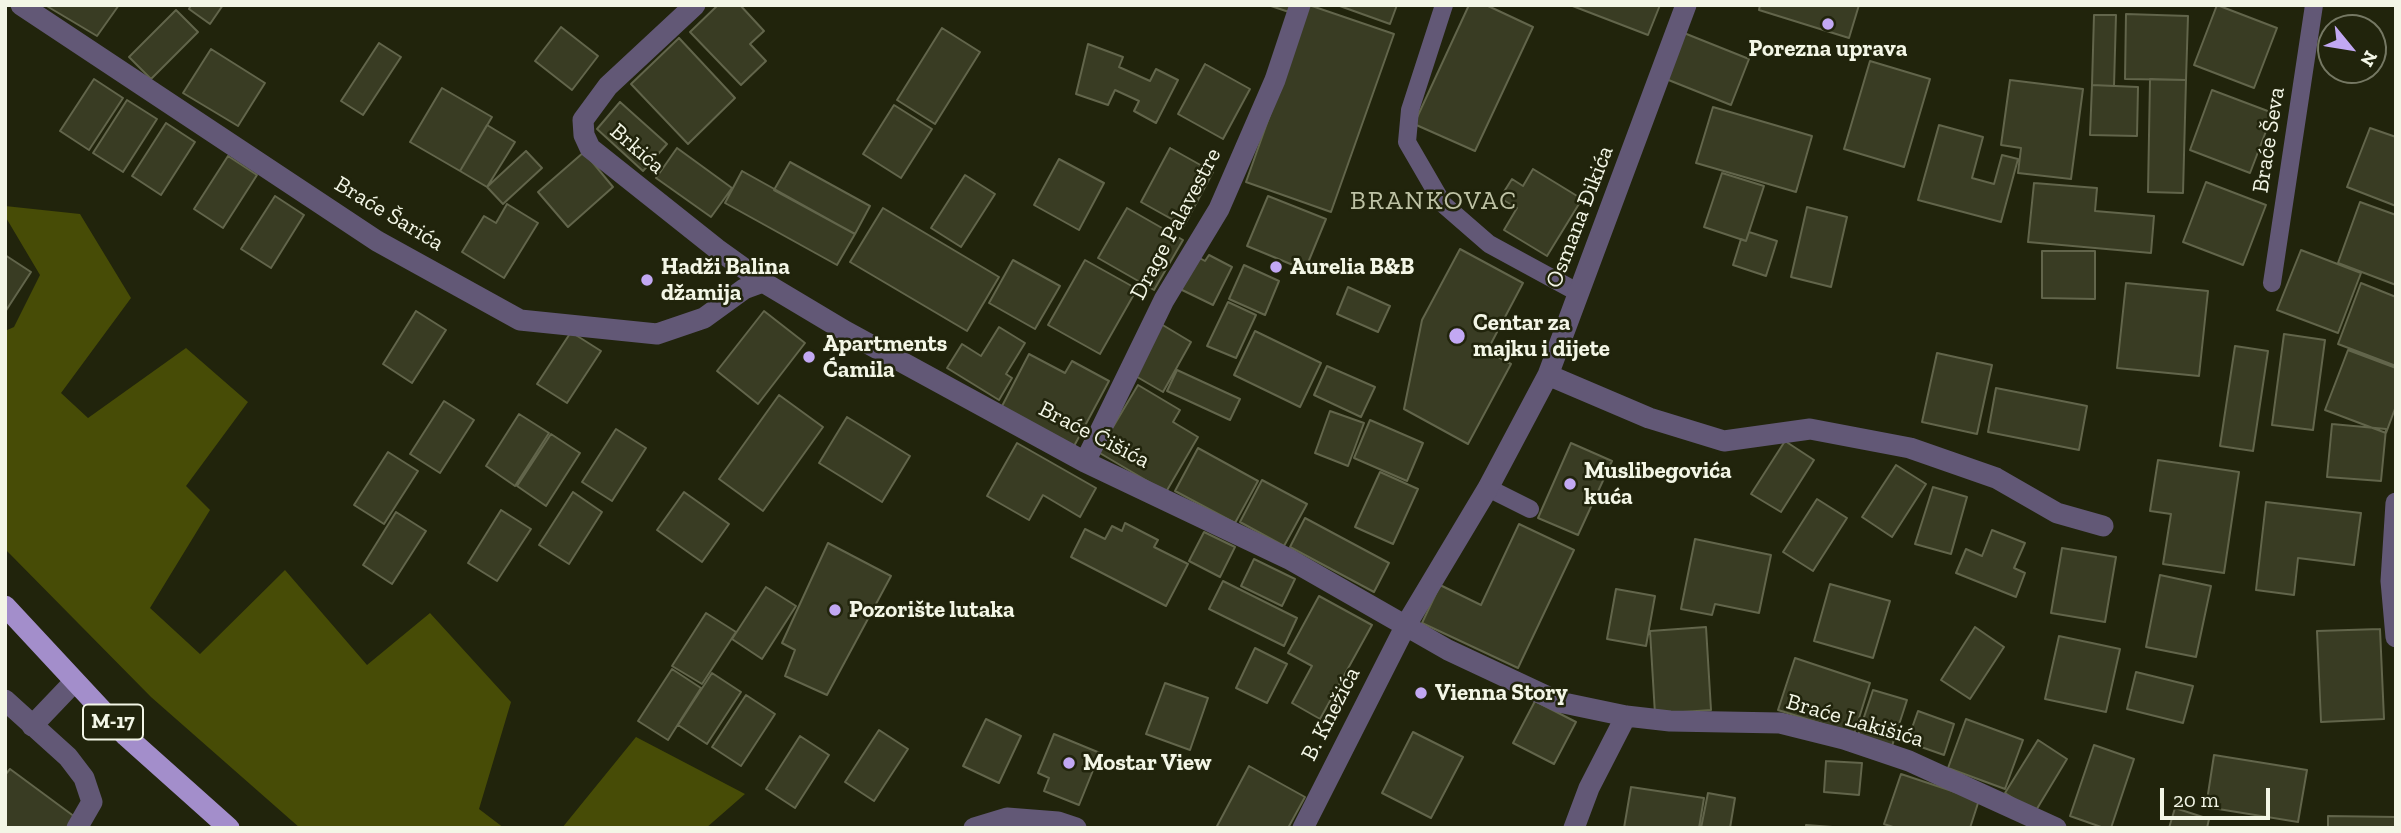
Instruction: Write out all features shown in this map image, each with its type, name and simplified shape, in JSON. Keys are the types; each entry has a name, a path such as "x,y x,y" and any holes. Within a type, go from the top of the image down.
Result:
{"main road":[{"name":"M-17","path":"5,606 126,736 229,828"}],"street":[{"name":"Braće Šarića","path":"21,5 377,241 520,320 657,334 704,318 744,289 764,282"},
{"name":"Brkića","path":"695,5 608,86 583,120 584,135 590,148 717,249 764,282"},
{"name":"Drage Palavestre","path":"1085,462 1164,300 1219,209 1275,80 1300,5"},
{"name":"Osmana Đikića","path":"1406,625 1488,488 1548,375 1686,5"},
{"name":"Braće Ćišića","path":"764,282 845,331 1085,462 1290,559 1406,625"},
{"path":"1548,375 1649,418 1724,441 1810,429 1910,448 1996,478 2057,513 2103,526"},
{"path":"2396,502 2391,581 2396,637"},
{"name":"Braće Lakišića","path":"1406,625 1448,650 1559,702 1626,716 1780,723 1909,761 2056,828"},
{"name":"B. Knežića","path":"1303,828 1406,625"},
{"path":"32,726 74,682"},
{"path":"5,700 68,757 85,778 92,802 77,828"},
{"path":"1574,828 1589,788 1626,716"},
{"path":"974,828 1007,818 1058,822 1076,828"}],"lane":[{"path":"1444,5 1410,110 1407,142 1443,204 1489,244 1579,293"},
{"name":"Braće Ševa","path":"2272,283 2314,5"},
{"path":"1488,488 1530,509"}],"green space":[{"path":"5,206 80,214 131,298 61,393 88,418 186,348 248,402 186,486 210,510 150,608 200,654 285,570 367,665 430,613 511,702 479,809 504,828 300,828 151,697 5,549 5,331 14,327 40,275 5,216"},
{"path":"636,737 745,794 706,828 562,828"}],"building":[{"path":"45,5 119,5 97,36"},
{"path":"191,5 223,5 210,24 189,9"},
{"path":"718,5 740,5 764,31 750,44 766,61 741,85 690,32"},
{"path":"1268,5 1291,5 1289,12"},
{"path":"1309,5 1394,34 1331,212 1246,182"},
{"path":"1337,5 1397,5 1390,24"},
{"path":"1469,5 1486,5 1533,27 1475,151 1414,124"},
{"path":"1570,5 1660,5 1648,35"},
{"name":"Porezna uprava","path":"1760,5 1859,5 1849,38 1759,10"},
{"path":"2217,5 2277,28 2254,88 2194,65"},
{"path":"176,10 198,32 151,79 129,57"},
{"path":"2126,14 2188,16 2186,80 2125,79"},
{"path":"2094,15 2116,15 2114,86 2092,85"},
{"path":"561,27 598,56 572,90 535,61"},
{"path":"942,28 980,52 935,124 897,100"},
{"path":"1684,33 1749,59 1731,105 1666,79"},
{"path":"679,38 735,98 688,144 631,84"},
{"path":"379,43 401,57 363,115 341,101"},
{"path":"1088,44 1123,57 1119,67 1150,81 1156,69 1178,80 1156,123 1134,111 1139,101 1115,90 1108,105 1076,94"},
{"path":"211,49 265,83 238,126 183,93"},
{"path":"1870,61 1930,79 1904,167 1844,149"},
{"path":"1205,64 1250,89 1223,139 1178,114"},
{"path":"94,79 123,98 89,150 60,131"},
{"path":"2150,79 2186,80 2183,193 2148,192"},
{"path":"2010,80 2083,89 2071,179 2018,173 2021,148 2001,145"},
{"path":"2092,85 2138,87 2137,136 2090,135"},
{"path":"442,88 492,117 460,171 410,142"},
{"path":"2212,90 2273,113 2250,173 2190,150"},
{"path":"127,100 157,119 123,172 93,153"},
{"path":"620,102 667,144 643,171 597,129"},
{"path":"894,105 932,129 901,178 863,154"},
{"path":"1713,107 1812,136 1796,192 1696,163"},
{"path":"166,123 195,142 161,195 132,176"},
{"path":"487,125 515,142 487,187 460,171"},
{"path":"1939,125 1983,137 1972,178 1994,184 2002,155 2018,159 2001,222 1918,200"},
{"path":"2370,128 2396,137 2396,206 2347,187"},
{"path":"677,148 732,188 711,217 656,178"},
{"path":"1170,148 1213,172 1184,226 1141,202"},
{"path":"526,151 542,168 503,204 487,187"},
{"path":"584,152 613,187 568,227 538,192"},
{"path":"228,156 257,175 223,228 194,209"},
{"path":"1059,159 1104,183 1079,230 1034,205"},
{"path":"790,162 870,206 855,234 774,190"},
{"path":"1533,169 1582,199 1547,256 1504,230 1517,208 1500,198 1512,179 1523,186"},
{"path":"742,171 855,234 837,265 725,203"},
{"path":"1722,173 1764,186 1746,241 1704,227"},
{"path":"965,175 995,194 961,247 931,228"},
{"path":"2206,182 2266,205 2243,265 2183,242"},
{"path":"2034,183 2097,188 2095,211 2154,216 2151,253 2028,242"},
{"path":"275,196 304,215 271,268 241,249"},
{"path":"1268,196 1326,219 1305,270 1247,246"},
{"path":"2360,202 2396,215 2396,285 2338,263"},
{"path":"507,204 538,223 504,278 462,252 484,216 496,223"},
{"path":"1807,207 1847,217 1831,287 1791,277"},
{"path":"883,208 999,277 967,331 850,262"},
{"path":"1127,208 1183,240 1154,290 1098,258"},
{"path":"1749,232 1777,241 1766,276 1733,265 1741,239 1746,241"},
{"name":"Centar za majku i dijete","path":"1460,249 1523,283 1487,351 1511,364 1468,444 1404,409 1422,320"},
{"path":"2301,250 2361,273 2338,333 2277,310"},
{"path":"2042,251 2095,251 2095,299 2042,298"},
{"path":"5,255 31,272 5,312"},
{"path":"1209,255 1232,267 1213,305 1180,289 1196,256 1205,261"},
{"path":"1013,260 1060,286 1035,329 989,303"},
{"path":"1085,260 1137,289 1100,354 1048,325"},
{"path":"1244,265 1279,281 1265,315 1229,299"},
{"path":"2126,283 2208,291 2199,376 2117,368"},
{"path":"2361,283 2396,297 2396,366 2338,344"},
{"path":"1348,287 1390,306 1378,332 1337,314"},
{"path":"1228,302 1256,315 1236,358 1207,346"},
{"path":"416,311 446,330 412,383 383,364"},
{"path":"764,311 805,343 758,404 717,371"},
{"path":"1161,324 1191,342 1163,392 1132,374"},
{"path":"999,327 1025,343 1006,374 1012,378 999,400 947,368 962,344 981,356"},
{"path":"1255,331 1321,363 1300,407 1234,375"},
{"path":"571,332 601,351 567,403 537,384"},
{"path":"2284,334 2325,340 2313,430 2272,425"},
{"path":"2235,346 2268,351 2253,451 2220,446"},
{"path":"2348,350 2396,368 2396,406 2386,433 2325,410"},
{"path":"1937,353 1992,365 1977,434 1922,422"},
{"path":"1029,354 1065,373 1072,361 1109,381 1073,448 1000,410"},
{"path":"1327,366 1375,387 1361,417 1314,395"},
{"path":"1177,370 1240,399 1230,420 1167,391"},
{"path":"1138,385 1180,410 1173,422 1198,437 1166,492 1098,452"},
{"path":"1996,388 2087,406 2079,450 1988,432"},
{"path":"779,395 823,427 763,511 719,479"},
{"path":"444,401 474,420 440,473 410,454"},
{"path":"1330,411 1364,423 1348,466 1315,453"},
{"path":"519,414 549,433 515,486 486,466"},
{"path":"847,417 910,456 882,502 819,463"},
{"path":"1370,420 1423,443 1407,481 1354,458"},
{"path":"2332,424 2386,429 2381,481 2327,477"},
{"path":"616,429 646,448 612,501 582,482"},
{"path":"551,434 580,453 546,506 517,486"},
{"path":"1785,441 1814,460 1781,512 1751,494"},
{"path":"1017,443 1096,488 1080,517 1043,495 1029,520 987,496"},
{"path":"1571,443 1612,461 1578,535 1538,518"},
{"path":"1198,448 1258,481 1235,523 1175,491"},
{"path":"388,452 418,471 384,524 354,505"},
{"path":"2158,460 2239,472 2224,573 2163,564 2171,514 2150,511"},
{"path":"1896,465 1926,484 1892,537 1862,517"},
{"path":"1380,472 1418,489 1393,544 1355,527"},
{"path":"1262,480 1307,504 1284,546 1240,522"},
{"path":"1933,487 1967,497 1951,554 1915,544"},
{"path":"573,492 602,512 569,564 539,545"},
{"path":"684,492 729,524 702,562 657,530"},
{"path":"1817,499 1847,518 1813,571 1783,552"},
{"path":"2266,502 2361,513 2354,565 2298,558 2294,595 2256,590"},
{"path":"501,510 531,529 497,581 468,563"},
{"path":"396,512 426,531 392,584 363,565"},
{"path":"1305,518 1389,563 1374,592 1290,547"},
{"path":"1125,523 1158,540 1154,547 1188,564 1166,606 1071,557 1085,529 1105,539 1112,526 1122,531"},
{"path":"1519,524 1574,550 1518,668 1422,623 1440,585 1481,605"},
{"path":"1992,530 2025,543 2014,568 2025,573 2016,597 1956,573 1966,549 1982,556"},
{"path":"1204,532 1235,547 1220,577 1189,561"},
{"path":"1695,539 1771,555 1759,613 1715,604 1712,615 1681,609"},
{"name":"Pozorište lutaka","path":"828,543 891,576 827,695 785,676 795,650 782,643"},
{"path":"2062,548 2116,557 2105,622 2051,613"},
{"path":"1254,559 1295,579 1282,606 1241,586"},
{"path":"2160,575 2211,586 2196,657 2146,647"},
{"path":"1223,581 1297,618 1284,646 1209,609"},
{"path":"1830,584 1890,601 1873,658 1814,641"},
{"path":"766,587 796,606 762,659 732,639"},
{"path":"1616,589 1655,596 1646,646 1607,639"},
{"path":"1319,596 1372,625 1320,719 1292,703 1312,666 1288,653"},
{"path":"706,613 736,632 702,684 672,666"},
{"path":"1706,627 1711,710 1655,714 1650,631"},
{"path":"1975,627 2004,647 1970,699 1941,680"},
{"path":"2380,629 2384,719 2321,722 2317,631"},
{"path":"2059,636 2120,649 2106,712 2045,699"},
{"path":"1255,648 1287,664 1267,703 1236,688"},
{"path":"1795,658 1870,683 1854,734 1778,710"},
{"path":"672,669 701,688 668,740 638,721"},
{"path":"2136,672 2193,686 2183,723 2127,709"},
{"path":"712,673 741,692 707,744 678,725"},
{"path":"1165,683 1208,698 1190,750 1146,734"},
{"path":"1873,690 1907,700 1892,746 1858,735"},
{"path":"746,695 775,714 741,766 712,747"},
{"path":"1535,701 1576,722 1554,764 1513,743"},
{"path":"1918,711 1954,724 1944,755 1907,742"},
{"path":"986,719 1021,736 999,783 963,766"},
{"path":"1966,719 2023,740 2005,789 1948,768"},
{"path":"879,730 908,749 874,801 845,782"},
{"path":"1413,732 1463,757 1431,818 1382,793"},
{"name":"Mostar View","path":"1054,734 1100,753 1079,805 1044,791 1049,778 1038,773"},
{"path":"800,736 829,755 795,808 766,789"},
{"path":"2038,740 2067,759 2035,812 2005,793"},
{"path":"2094,745 2134,759 2111,828 2070,816"},
{"path":"2214,755 2307,770 2298,822 2206,807"},
{"path":"1826,761 1862,763 1859,795 1824,792"},
{"path":"1249,766 1305,797 1288,828 1216,828"},
{"path":"10,769 75,817 67,828 5,828 5,775"},
{"path":"1901,774 1979,800 1970,828 1896,828 1884,824"},
{"path":"1631,787 1704,798 1699,828 1624,828"},
{"path":"1708,793 1735,798 1730,828 1701,828"},
{"path":"2175,808 2209,819 2207,828 2169,828"},
{"path":"2328,816 2396,817 2396,828 2328,828"},
{"path":"1806,825 1846,828 1806,828"}],"place":[{"name":"Porezna uprava","path":"1828,24"},
{"name":"Aurelia B&B","path":"1276,267"},
{"name":"Hadži Balina džamija","path":"647,280"},
{"name":"Centar za majku i dijete","path":"1457,336"},
{"name":"Apartments Ćamila","path":"809,357"},
{"name":"Muslibegovića kuća","path":"1570,484"},
{"name":"Pozorište lutaka","path":"835,610"},
{"name":"Vienna Story","path":"1421,693"},
{"name":"Mostar View","path":"1069,763"}],"district":[{"name":"BRANKOVAC","path":"1434,202"}]}
